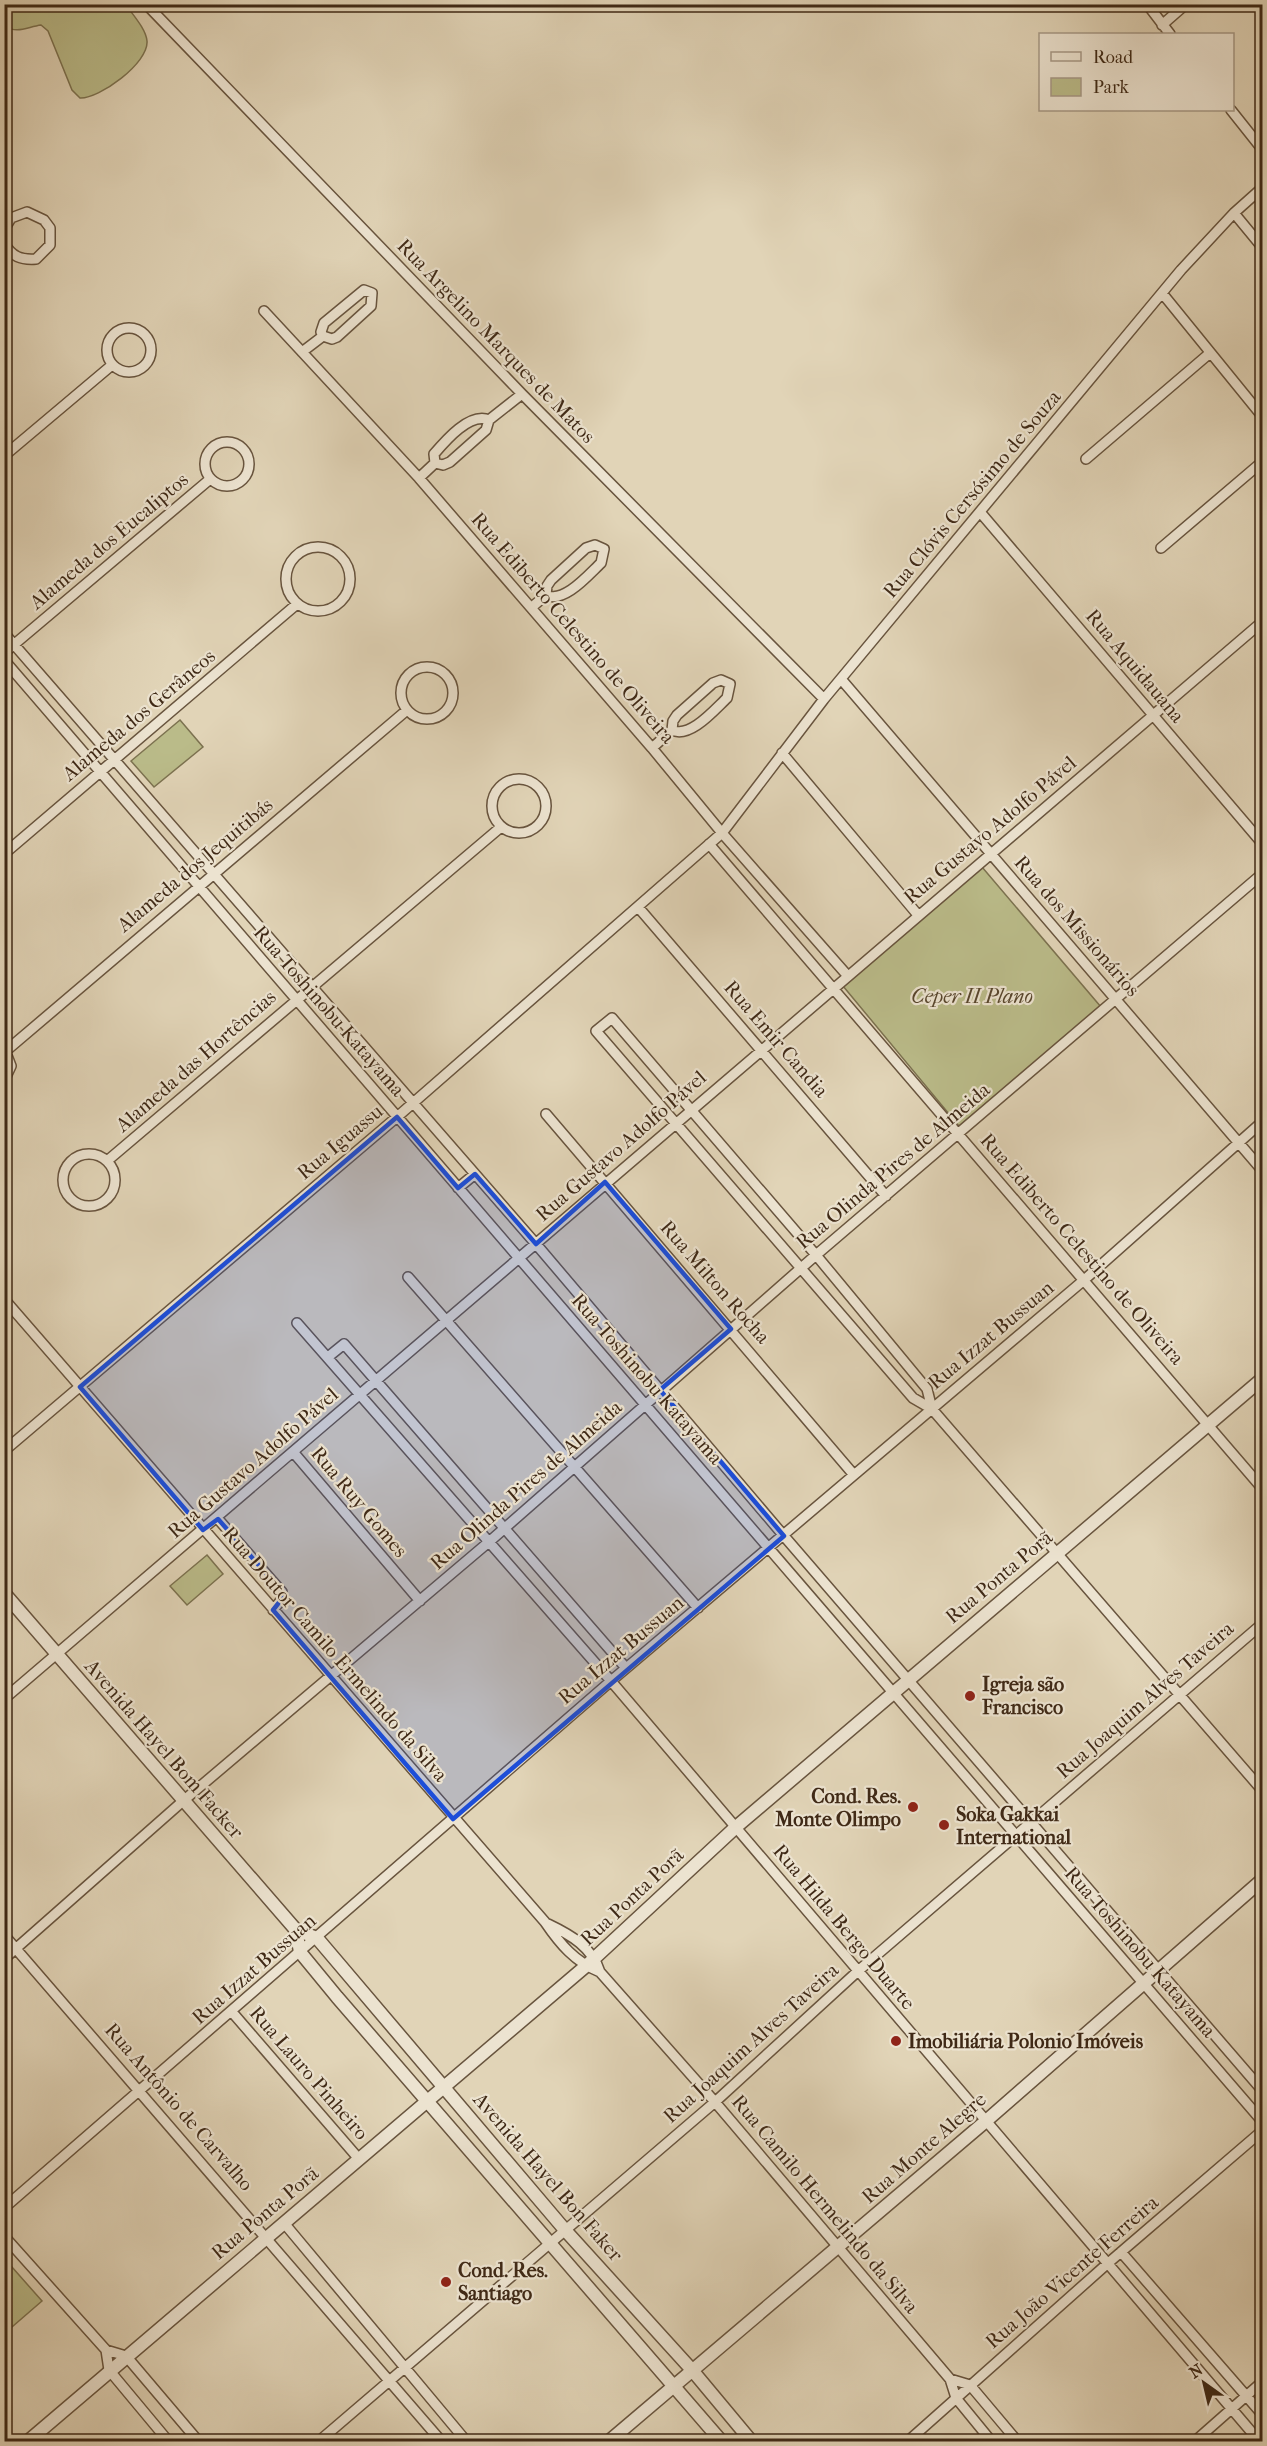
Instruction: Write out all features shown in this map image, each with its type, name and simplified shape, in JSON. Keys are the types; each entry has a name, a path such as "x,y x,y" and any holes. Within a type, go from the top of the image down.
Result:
{"street":[{"name":"Rua Argelino Marques de Matos","path":"146,4 522,394 824,699"},
{"path":"1147,4 1169,33"},
{"path":"1162,25 1186,4"},
{"path":"1232,111 1263,149"},
{"name":"Rua Clóvis Cersósimo de Souza","path":"722,833 824,699 1162,293 1234,213 1263,188"},
{"path":"4,230 11,218 27,212 44,220 50,228 50,245 36,259 8,256 4,243"},
{"path":"1234,213 1263,247"},
{"path":"364,290 372,293 371,306 340,334 332,339 323,336 321,332 324,323 364,290"},
{"path":"1162,293 1263,416"},
{"name":"Rua Ediberto Celestino de Oliveira","path":"264,311 419,478 532,607 722,833 847,975"},
{"path":"122,328 130,328 139,330 147,336 151,354 142,368 128,372 112,365 106,349 114,333 122,328"},
{"path":"302,352 323,336"},
{"path":"1086,459 1210,353"},
{"path":"4,456 112,365"},
{"path":"435,463 443,465 450,462 486,430 489,420 522,394"},
{"path":"435,463 434,453 471,420 482,417 489,420"},
{"name":"Alameda dos Eucaliptos","path":"226,443 243,449 249,464 243,480 228,486 209,480 206,463 212,449 226,443"},
{"path":"1161,548 1263,462"},
{"path":"419,478 435,463"},
{"name":"Alameda dos Eucaliptos","path":"4,653 209,480"},
{"name":"Rua Aquidauana","path":"980,512 1263,843"},
{"path":"532,607 546,595 547,586 551,580 586,548 595,544 604,549 601,563 562,596 554,598 546,595"},
{"path":"318,547 339,554 346,562 351,581 343,600 335,607 316,611 297,604 286,585 286,573 298,554 318,547"},
{"name":"Alameda dos Gerâneos","path":"4,854 297,604"},
{"name":"Rua Gustavo Adolfo Pável","path":"4,1699 218,1519 761,1048 1263,622"},
{"name":"Rua Toshinobu Katayama","path":"4,633 536,1244 784,1536 1263,2090"},
{"name":"Rua Toshinobu Katayama","path":"4,660 645,1403 1015,1837 1263,2121"},
{"path":"426,667 434,668 447,677 453,693 446,710 440,715 423,718 407,710 401,695 402,687 410,673 426,667"},
{"name":"Rua dos Missionários","path":"841,679 1263,1170"},
{"path":"652,748 672,730 677,715 712,683 721,680 730,684 728,698 696,724 684,732 672,730"},
{"name":"Alameda dos Jequitibás","path":"4,1081 11,1066 6,1049 407,710"},
{"path":"782,753 918,915"},
{"path":"522,779 538,786 547,803 546,812 536,828 518,834 501,827 495,820 492,804 499,788 505,783 522,779"},
{"name":"Alameda das Hortências","path":"107,1161 501,827"},
{"name":"Rua Iguassu","path":"4,1451 397,1117 722,833"},
{"name":"Rua Ediberto Celestino de Oliveira","path":"709,844 1263,1488"},
{"name":"Rua Olinda Pires de Almeida","path":"4,1959 183,1801 504,1529 816,1255 1263,874"},
{"name":"Rua Emir Candia","path":"638,907 886,1196"},
{"path":"932,1408 927,1389 816,1255 612,1018 596,1031 913,1398 932,1408 1263,1790"},
{"name":"Rua Milton Rocha","path":"546,1114 732,1329 854,1475"},
{"name":"Rua Izzat Bussuan","path":"4,2208 626,1668 1084,1280 1263,1122"},
{"path":"92,1154 107,1161 112,1168 115,1184 107,1198 100,1203 84,1205 69,1197 63,1180 64,1172 75,1158 92,1154"},
{"path":"458,1188 475,1174"},
{"path":"408,1277 576,1466 698,1608"},
{"name":"Rua Doutor Camilo Ermelindo da Silva","path":"4,1299 332,1676 453,1819 545,1922"},
{"name":"Rua Hilda Bergo Duarte","path":"297,1323 361,1393 611,1681 1107,2264 1176,2340 1260,2442"},
{"path":"328,1357 344,1344 626,1668"},
{"name":"Rua Ponta Porã","path":"27,2442 590,1962 736,1827 1263,1379"},
{"name":"Rua Ruy Gomes","path":"294,1453 420,1601"},
{"path":"218,1519 282,1592 282,1599 273,1610"},
{"name":"Avenida Hayel Bom Facker","path":"4,1593 296,1930 317,1938"},
{"name":"Rua Joaquim Alves Taveira","path":"318,2442 715,2102 858,1971 1263,1624"},
{"name":"Rua Monte Alegre","path":"608,2442 986,2121 1263,1880"},
{"path":"545,1922 562,1946 590,1962"},
{"name":"Rua Camilo Hermelindo da Silva","path":"545,1922 571,1935 590,1962 715,2102 950,2379 956,2398"},
{"path":"296,1930 300,1952 549,2244 722,2442"},
{"name":"Rua Antônio de Carvalho","path":"4,1935 442,2442"},
{"name":"Avenida Hayel Bon Faker","path":"317,1938 565,2230 692,2370 752,2442"},
{"name":"Rua Lauro Pinheiro","path":"232,2012 359,2159"},
{"name":"Rua João Vicente Ferreira","path":"907,2442 1107,2264 1263,2131"},
{"path":"284,2223 467,2442"},
{"path":"4,2236 106,2350 110,2370 169,2442"},
{"path":"1121,2252 1263,2414"},
{"path":"106,2350 126,2356 199,2442"},
{"path":"950,2379 970,2385 1018,2442"},
{"path":"1194,2442 1263,2382"},
{"path":"956,2398 992,2442"}],"highlighted area":[{"path":"397,1117 458,1188 475,1174 536,1244 605,1182 731,1329 660,1390 784,1536 453,1819 273,1610 285,1595 218,1519 203,1530 80,1387"}],"green space":[{"path":"5,4 126,5 144,32 147,41 145,50 132,69 121,78 99,93 80,98 72,90 48,31 41,25 18,30 5,26"},
{"path":"180,720 203,747 154,787 131,761"},
{"name":"Ceper II Plano","path":"982,867 1101,1007 959,1126 843,986"},
{"path":"207,1555 223,1574 187,1605 170,1586"},
{"path":"4,2258 42,2301 5,2333 4,2333"}],"place":[{"name":"Igreja são Francisco","path":"970,1696"},
{"name":"Cond. Res. Monte Olimpo","path":"913,1807"},
{"name":"Soka Gakkai International","path":"944,1825"},
{"name":"Imobiliária Polonio Imóveis","path":"896,2041"},
{"name":"Cond. Res. Santiago","path":"446,2282"}]}
